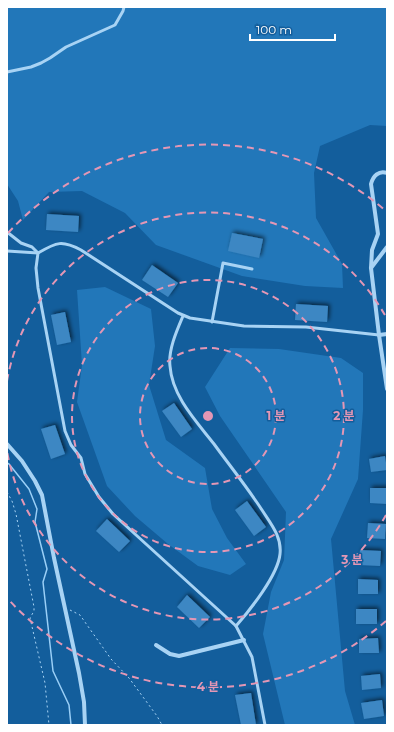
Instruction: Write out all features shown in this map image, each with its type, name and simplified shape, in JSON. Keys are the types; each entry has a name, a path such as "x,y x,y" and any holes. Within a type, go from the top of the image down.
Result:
{"street":[{"path":"387,173 378,173 370,184 378,234 372,250 370,268 387,389"},
{"path":"370,268 387,247"},
{"path":"379,335 387,334"},
{"path":"7,444 22,461 42,494 65,612 79,673 84,702 85,725"},
{"path":"156,645 170,654 179,656 244,640"}],"lane":[{"path":"7,72 31,67 50,58 66,47 111,28 120,18 124,11 124,7"},
{"path":"7,232 20,243 32,247 38,253"},
{"path":"7,251 38,253 56,244 68,244 81,250 183,316 212,322 244,326 321,329 379,335"},
{"path":"38,253 36,268 38,288 65,431 71,445 81,458 85,474 99,497 113,514 236,626 252,657 265,725"},
{"path":"212,322 222,263 252,269"},
{"path":"183,316 174,337 169,364 172,382 197,422 252,494 273,527 280,545 280,555 274,573 267,586 236,626"}],"path":[{"path":"7,492 12,501 16,514 34,607 34,611 30,618 45,683 49,725"},
{"path":"65,612 71,610 80,616 111,659 129,678 162,725"}],"shaded area":[{"path":"7,7 387,7 387,126 370,125 320,146 314,173 316,218 342,264 343,288 305,286 242,276 156,245 125,213 82,191 49,192 23,220 18,201 7,184"},
{"path":"105,287 151,309 155,346 149,385 166,440 205,468 212,509 227,538 246,564 230,575 198,566 168,544 135,516 107,486 77,402 82,365 77,290"},
{"path":"230,348 279,349 341,358 363,373 363,410 358,479 331,539 345,691 355,725 285,725 263,634 271,592 284,560 286,512 220,416 205,387"}],"building":[{"path":"47,214 79,216 78,232 46,230"},
{"path":"232,233 263,239 259,258 228,251"},
{"path":"152,265 178,283 168,297 142,280"},
{"path":"296,304 328,306 327,322 295,320"},
{"path":"65,312 71,342 57,345 51,315"},
{"path":"174,403 192,429 181,437 162,411"},
{"path":"55,425 65,454 51,459 41,429"},
{"path":"385,456 387,470 371,472 369,459"},
{"path":"370,488 387,488 387,504 370,503"},
{"path":"247,501 266,527 254,536 235,510"},
{"path":"107,519 130,541 119,552 96,531"},
{"path":"368,523 386,524 385,539 367,538"},
{"path":"360,550 381,551 380,566 359,565"},
{"path":"358,579 378,580 378,594 358,594"},
{"path":"187,595 210,617 199,628 177,607"},
{"path":"356,609 377,609 377,624 356,624"},
{"path":"378,638 379,653 359,653 359,639"},
{"path":"380,674 381,688 362,690 361,676"},
{"path":"251,693 256,725 241,725 235,695"},
{"path":"382,700 384,716 364,719 361,703"}],"waterway":[{"path":"7,463 29,489 37,509 35,522 47,569 43,582 53,671 69,705 71,725"}]}
